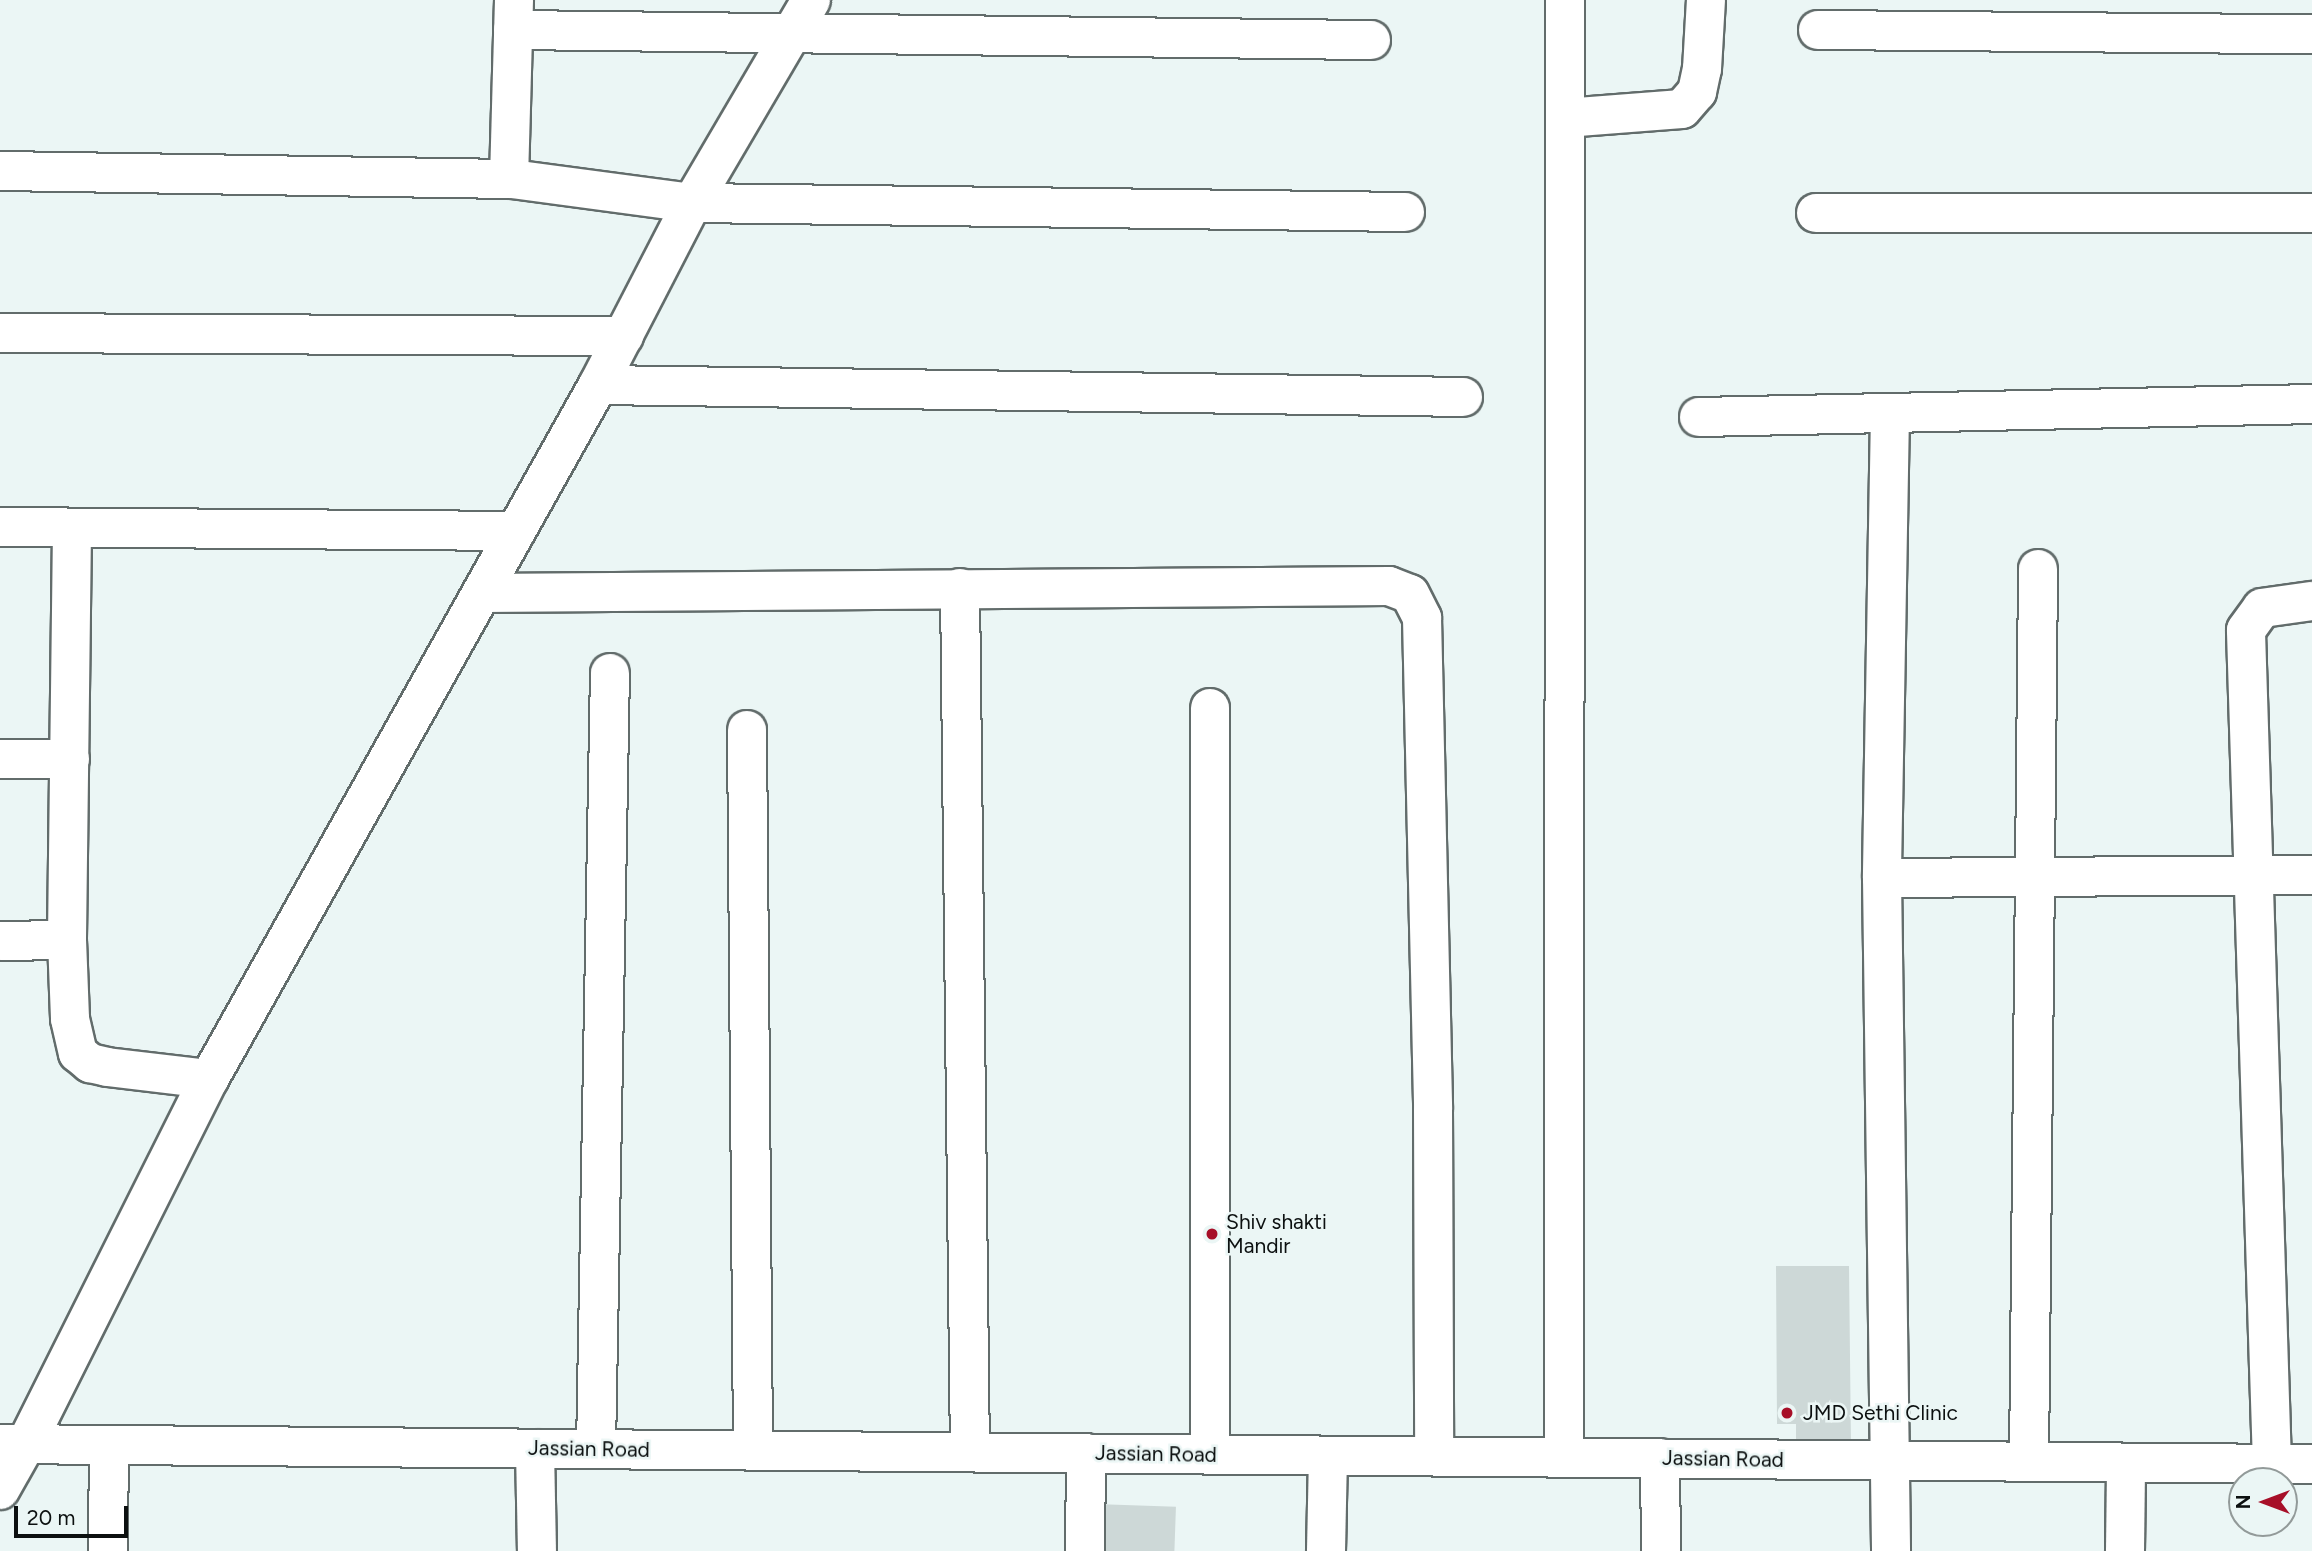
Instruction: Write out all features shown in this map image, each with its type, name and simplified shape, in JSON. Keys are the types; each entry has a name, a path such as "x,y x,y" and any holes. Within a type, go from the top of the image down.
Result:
{"street":[{"path":"0,1490 13,1444 209,1079 598,385 692,203 811,0"},
{"path":"1564,1458 1565,0"},
{"path":"1564,118 1682,109 1697,92 1702,69 1706,0"},
{"path":"509,180 513,15 791,34 1371,40"},
{"path":"1818,30 2312,34"},
{"path":"0,171 509,180 692,203 1405,212"},
{"path":"1816,213 2312,213"},
{"path":"0,333 624,336"},
{"path":"598,385 1463,397"},
{"path":"1699,417 2312,404"},
{"path":"1890,413 1882,878 1891,1551"},
{"path":"0,527 516,531"},
{"path":"72,529 66,940 70,1019 78,1053 90,1063 107,1067 209,1079"},
{"path":"2029,1462 2038,877 2038,569"},
{"path":"482,593 1399,587 1416,603 1422,618 1433,1109 1434,1456"},
{"path":"960,588 970,1452"},
{"path":"2272,1464 2246,630 2262,608 2312,600"},
{"path":"596,1449 610,673"},
{"path":"1210,708 1210,1454"},
{"path":"747,730 752,1451"},
{"path":"0,759 70,759"},
{"path":"1882,878 2312,875"},
{"path":"0,940 66,940"},
{"name":"Jassian Road","path":"13,1444 2312,1464"},
{"path":"108,1551 109,1445"},
{"path":"535,1448 537,1551"},
{"path":"1085,1551 1086,1453"},
{"path":"1326,1551 1328,1456"},
{"path":"1660,1458 1661,1551"},
{"path":"2124,1551 2126,1463"}],"building":[{"path":"1776,1266 1849,1266 1851,1447 1796,1447 1796,1424 1777,1424"},
{"path":"1095,1504 1176,1507 1174,1551 1093,1551"}],"place":[{"name":"Shiv shakti Mandir","path":"1212,1234"},
{"name":"JMD Sethi Clinic","path":"1787,1413"}]}
